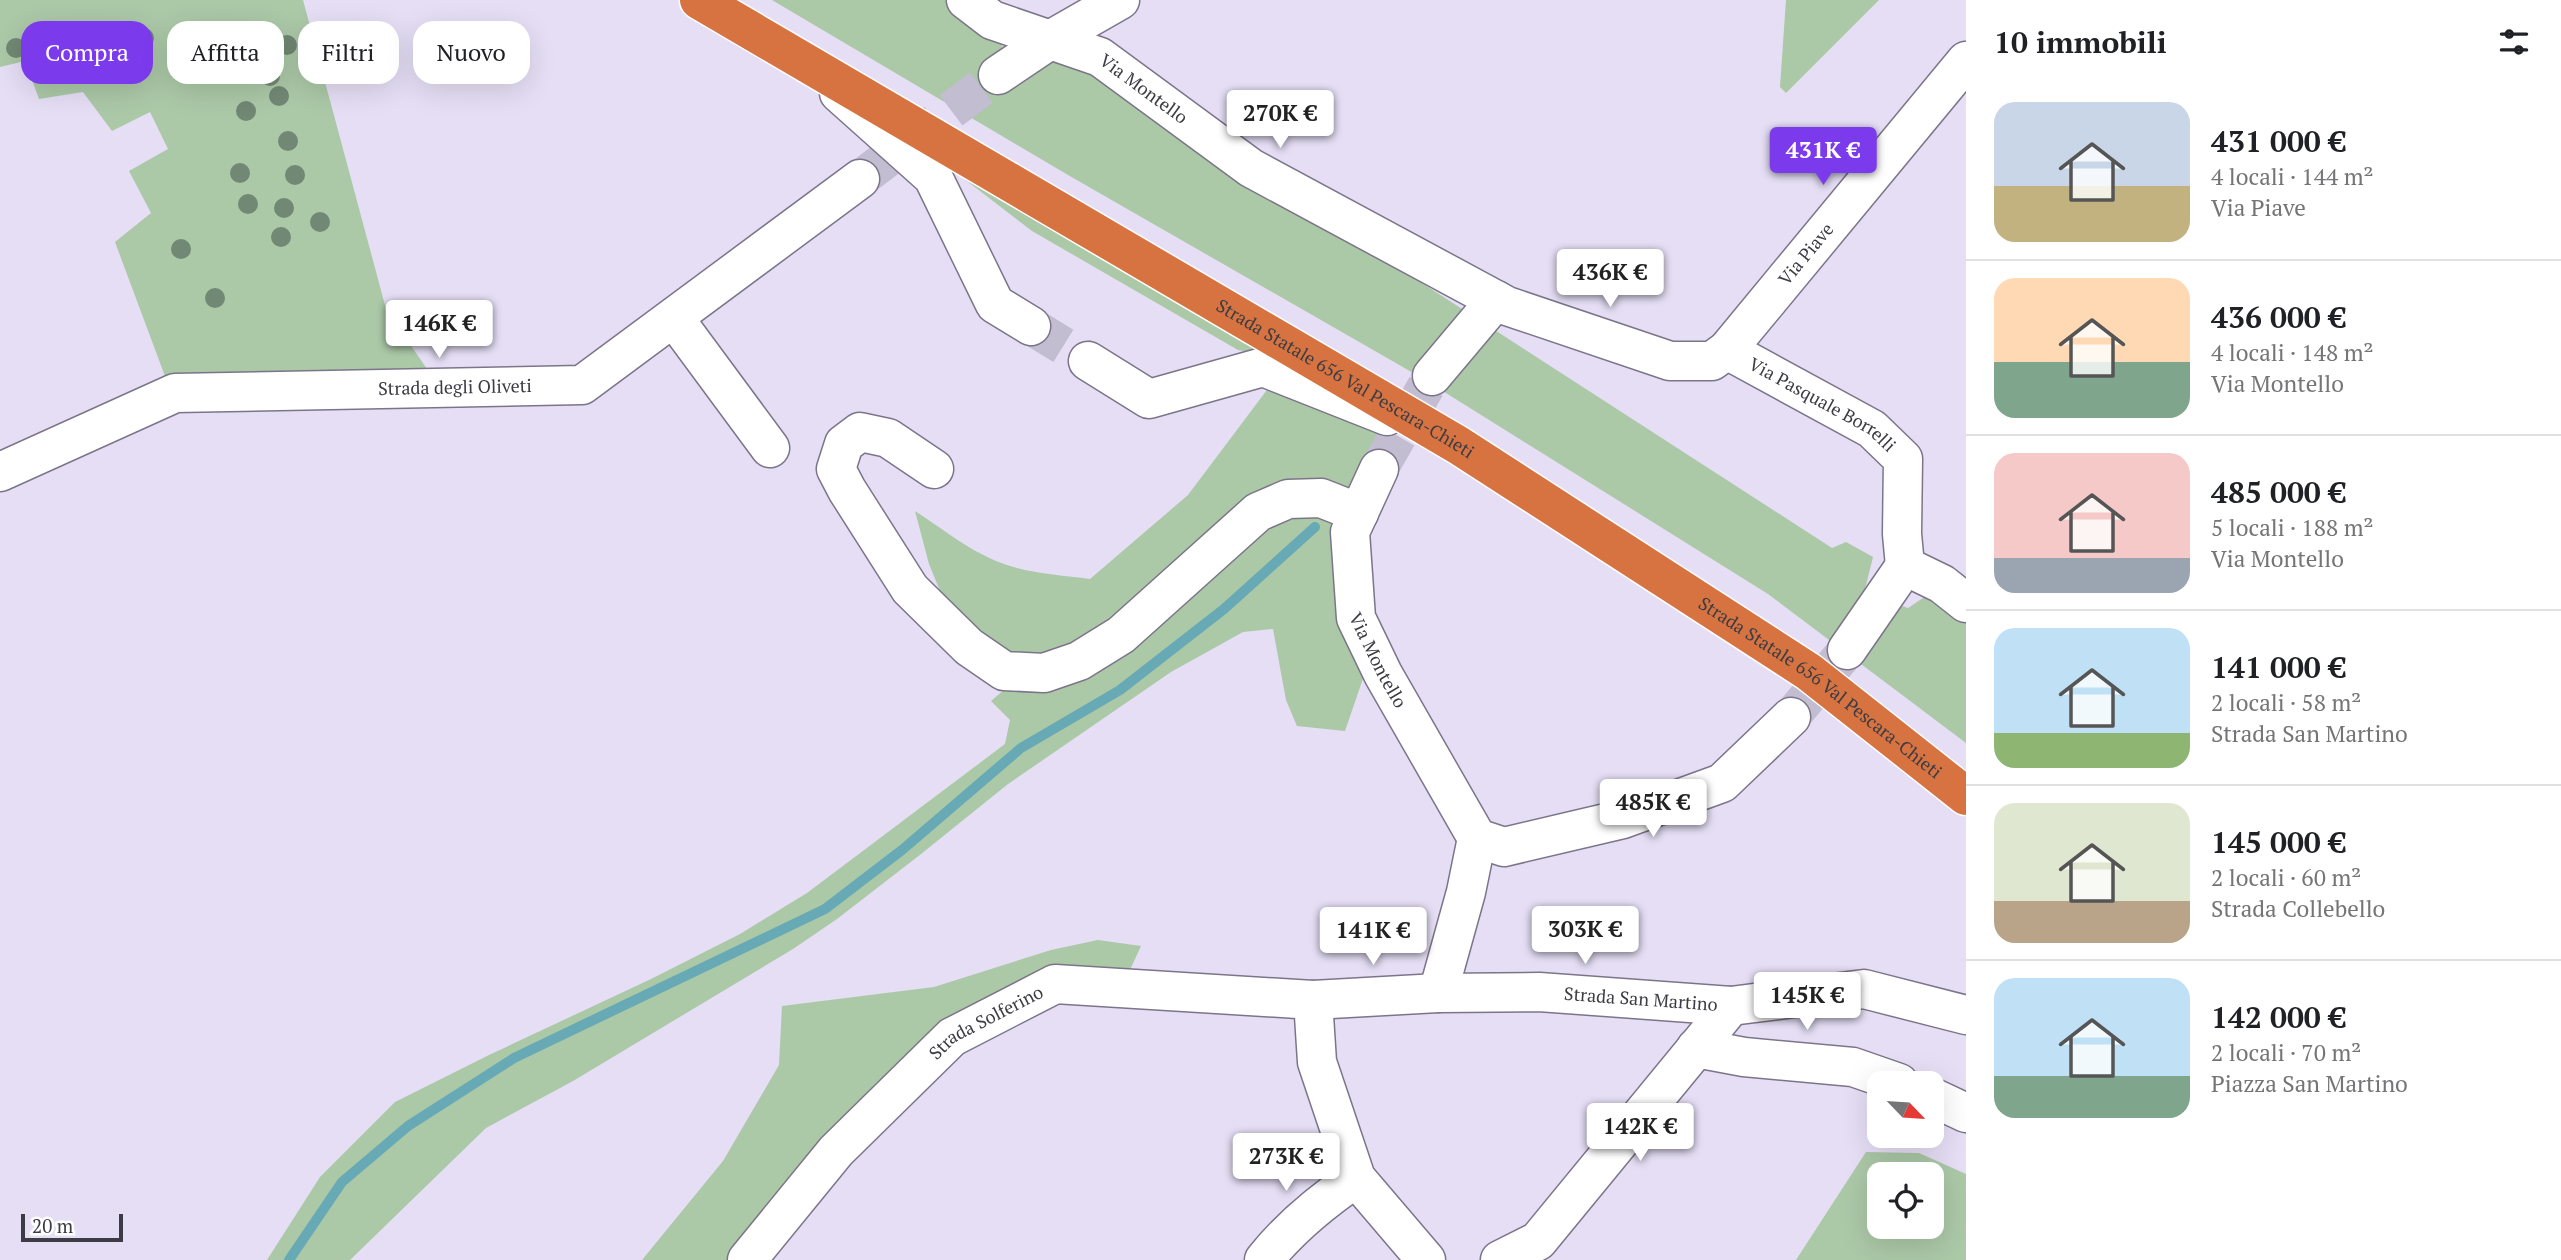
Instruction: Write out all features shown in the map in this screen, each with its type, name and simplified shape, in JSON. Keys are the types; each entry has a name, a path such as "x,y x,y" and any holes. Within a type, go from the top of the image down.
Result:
{"highway":[{"name":"Strada Statale 656 Val Pescara-Chieti","path":"699,0 1458,444 1809,672 1966,796"}],"street":[{"name":"Via Montello","path":"966,0 992,20 1100,57 1251,168 1507,306 1670,361 1712,361 1727,350"},
{"path":"998,75 1050,40 1120,0"},
{"name":"Via Piave","path":"1727,350 1966,61"},
{"path":"809,66 933,177 995,304 1031,326"},
{"name":"Strada degli Oliveti","path":"0,472 175,393 582,385 860,179"},
{"path":"1432,376 1496,300"},
{"path":"674,318 770,448"},
{"name":"Via Pasquale Borrelli","path":"1727,350 1872,429 1903,459 1902,534 1905,566"},
{"path":"1088,361 1149,398 1263,367 1458,444"},
{"path":"934,469 888,438 860,432 844,444 836,469 910,589 970,647 1004,671 1044,673 1079,661 1121,635 1258,512 1289,499 1321,498 1359,513"},
{"name":"Via Montello","path":"1379,469 1350,532 1356,618 1383,674 1477,838"},
{"path":"1847,650 1905,566 1942,584 1966,603"},
{"path":"1437,993 1466,892 1477,838 1504,847 1623,819 1722,783 1791,717"},
{"name":"Strada Solferino","path":"747,1260 836,1151 952,1037 1055,984 1313,1000"},
{"name":"Strada San Martino","path":"1313,1000 1437,993 1539,992 1731,1006 1864,989 1966,1015"},
{"path":"1313,1000 1317,1062 1356,1178 1426,1260"},
{"path":"1500,1260 1538,1241 1731,1006"},
{"path":"1696,1048 1744,1057 1853,1066 1867,1071"},
{"path":"1944,1102 1966,1112"},
{"path":"1264,1260 1280,1239 1320,1203 1356,1178"}],"green space":[{"path":"0,0 303,0 309,21 298,21 298,84 326,84 386,309 427,369 169,387 115,242 151,213 129,171 168,149 150,112 112,131 83,92 39,99 33,84 153,84 153,21 21,21 21,62 0,67"},
{"path":"772,0 956,0 1003,34 1002,54 1044,54 1109,81 1832,548 1846,542 1873,557 1864,593 1908,608 1941,586 1966,606 1966,743 1768,594 1422,378 1068,175"},
{"path":"1786,0 1879,0 1786,93 1780,87"},
{"path":"966,171 1289,360 1238,350 1032,231 963,178"},
{"path":"1273,382 1397,430 1349,517 1369,661 1345,731 1297,726 1286,700 1273,629 1243,632 1171,672 1008,784 837,919 793,949 573,1081 486,1128 350,1260 267,1260 320,1177 395,1102 740,934 807,893 1005,744 1010,720 991,701 1005,689 945,603 929,564 915,511 969,547 1004,564 1036,572 1090,579 1188,495"},
{"path":"1098,940 1141,946 1123,985 950,1034 737,1260 642,1260 723,1161 779,1065 782,1006 934,987 1051,950"},
{"path":"1866,1152 1919,1153 1939,1162 1867,1162 1867,1239 1944,1239 1944,1164 1966,1174 1966,1260 1796,1260"}],"waterway":[{"path":"289,1260 342,1182 408,1126 514,1058 825,909 902,850 1021,748 1120,690 1224,609 1315,527"}],"tunnel":[{"path":"860,179 998,75"},
{"path":"1031,326 1088,361"},
{"path":"1379,469 1432,376"},
{"path":"1791,717 1847,650"}]}
